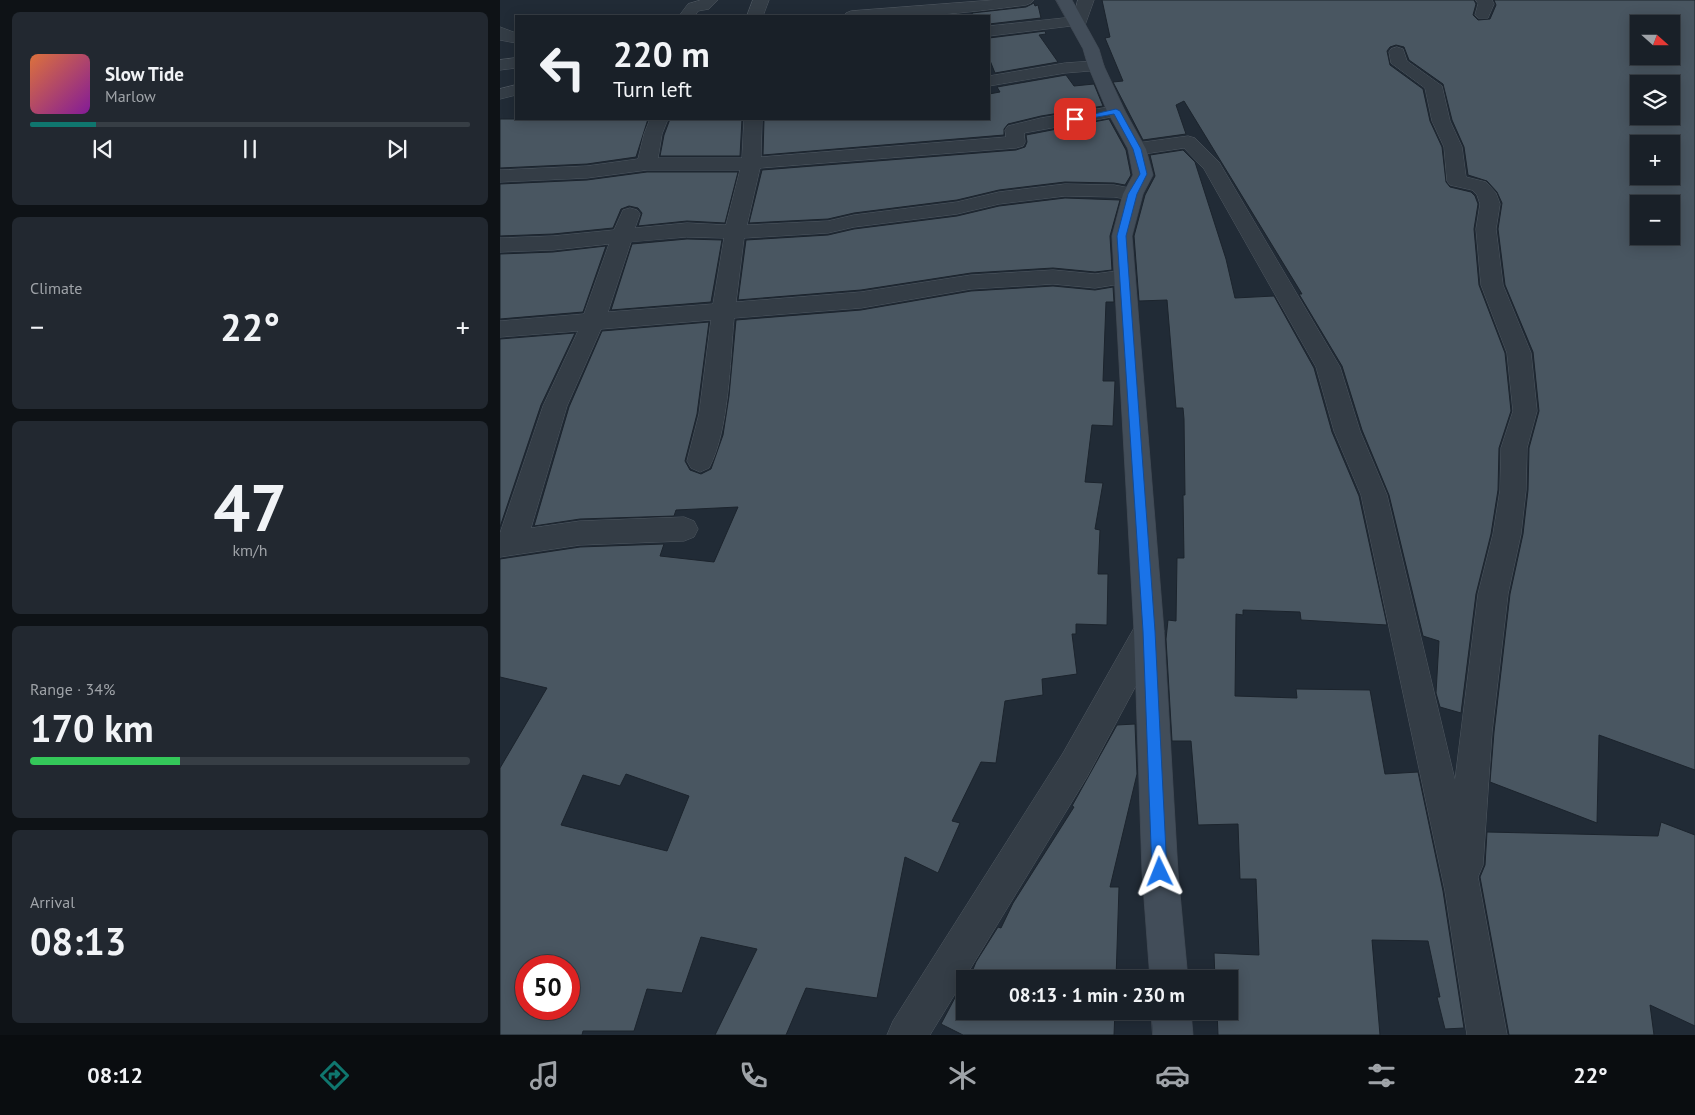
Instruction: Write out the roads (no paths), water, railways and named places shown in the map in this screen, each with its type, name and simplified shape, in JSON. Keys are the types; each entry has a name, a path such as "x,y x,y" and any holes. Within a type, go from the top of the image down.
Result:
{"main road":[{"path":"1064,0 1092,49 1096,66 1116,111 1137,149 1144,174 1132,194 1122,236 1149,631 1160,872 1168,970"},
{"path":"1172,1020 1173,1035"}],"street":[{"path":"688,15 694,7 704,6 710,0"},
{"path":"755,15 762,0"},
{"path":"843,14 1026,0"},
{"path":"990,31 1077,23 1086,0"},
{"path":"500,32 504,36 515,38"},
{"path":"1397,52 1399,63 1433,86 1441,121 1453,147 1457,181 1478,186 1486,193 1490,204 1486,229 1492,286 1519,353 1525,411 1514,448 1513,490 1507,534 1493,594 1476,732 1463,891"},
{"path":"500,65 515,63"},
{"path":"990,81 1065,68 1096,66"},
{"path":"500,94 515,90"},
{"path":"500,176 587,172 647,164 752,164 1016,142 1014,130 1041,123 1116,111"},
{"path":"647,164 653,134 659,120"},
{"path":"700,461 712,414 723,312 735,232 752,164 753,120"},
{"path":"1137,149 1188,142 1212,166 1328,367 1347,431 1374,495 1463,891 1487,1035"},
{"path":"500,245 553,243 687,230 735,232 828,227 864,220 956,208 999,198 1065,190 1114,191 1132,194"},
{"path":"630,214 593,322 555,406 506,544 580,533 684,529"},
{"path":"500,329 861,300 971,282 1053,277 1095,281 1124,277"},
{"path":"907,1035 1075,765 1149,631"}]}
